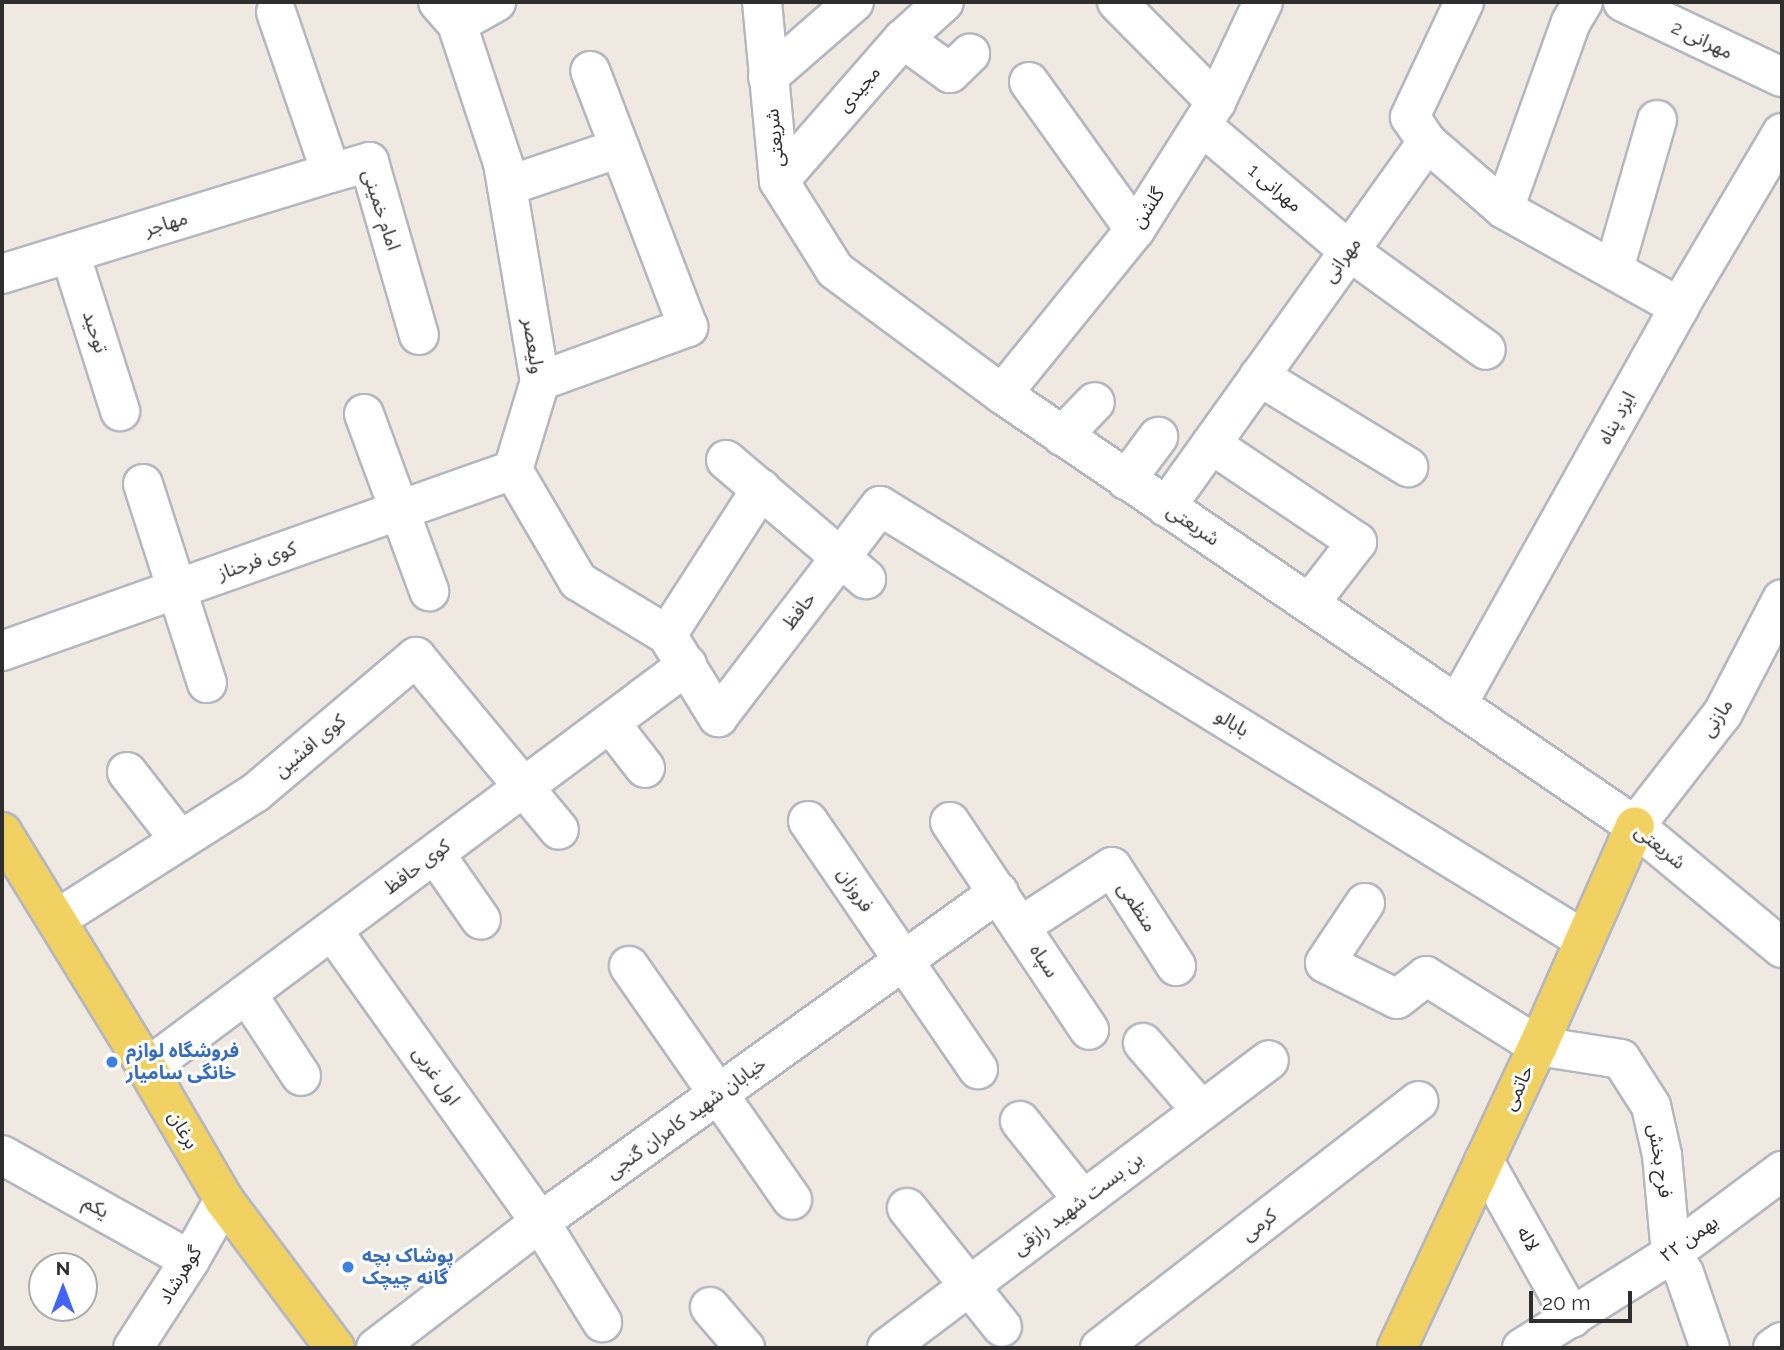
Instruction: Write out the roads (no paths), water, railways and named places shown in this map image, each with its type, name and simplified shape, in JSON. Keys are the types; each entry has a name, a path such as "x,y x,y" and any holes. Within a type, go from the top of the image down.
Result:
{"main road":[{"name":"حاتمی","path":"1397,1348 1538,1046 1635,826"},
{"name":"برغان","path":"5,846 57,919 224,1200 335,1348"}],"street":[{"path":"448,13 496,2"},
{"name":"شریعتی","path":"762,2 779,181 835,270 1062,436 1635,826 1782,948"},
{"path":"768,77 854,2"},
{"name":"مجیدی","path":"779,181 903,39 944,2"},
{"name":"مهرانی 1","path":"1116,2 1209,114 1348,250 1486,350"},
{"name":"گلشن","path":"1002,394 1135,230 1209,114 1263,2"},
{"path":"1464,2 1409,117 1427,142 1504,209 1679,307"},
{"path":"1504,209 1571,22 1583,2"},
{"name":"مهرانی 2","path":"1633,4 1782,77"},
{"name":"امام خمینی","path":"276,12 331,173 369,162 419,335"},
{"name":"ولیعصر","path":"448,13 503,163 540,381 513,470"},
{"path":"903,39 950,73 970,54"},
{"path":"540,381 688,327 590,71"},
{"path":"1029,82 1135,230"},
{"path":"1614,270 1657,120"},
{"name":"ایزد پناه","path":"1457,705 1679,307 1782,133"},
{"name":"مهرانی","path":"1166,507 1427,142"},
{"path":"506,186 620,148"},
{"name":"مهاجر","path":"2,274 331,173"},
{"name":"توحید","path":"70,253 120,411"},
{"path":"1259,376 1408,467"},
{"path":"1062,436 1095,402"},
{"path":"364,414 429,592"},
{"path":"1126,480 1158,437"},
{"path":"1211,444 1357,542 1309,604"},
{"path":"726,460 854,567"},
{"path":"513,470 578,580 677,650 761,489"},
{"name":"کوی فرحناز","path":"2,651 513,470"},
{"path":"143,484 207,683"},
{"name":"حافظ","path":"677,650 718,717 854,567 880,506"},
{"name":"بابالو","path":"880,506 1584,940"},
{"name":"مازنی","path":"1635,826 1723,713 1782,598"},
{"name":"کوی حافظ","path":"147,1068 610,723 677,650"},
{"name":"کوی افشین","path":"57,919 255,793 416,657 525,787"},
{"path":"610,723 645,768"},
{"path":"127,772 180,840"},
{"path":"525,787 559,830"},
{"name":"فروزان","path":"808,821 978,1069"},
{"name":"سپاه","path":"950,822 1089,1030"},
{"path":"435,854 481,920"},
{"name":"منظمی","path":"1021,926 1111,867 1176,966"},
{"name":"خیابان شهید کامران گنجی","path":"376,1348 540,1222 999,892"},
{"path":"1365,903 1325,963 1397,999 1426,976 1538,1046"},
{"name":"اول غربی","path":"332,930 540,1222 602,1322"},
{"path":"629,966 792,1200"},
{"path":"247,994 301,1076"},
{"path":"1143,1043 1201,1110"},
{"name":"فرح بخش","path":"1538,1046 1620,1059 1639,1084 1651,1106 1662,1155 1671,1254 1684,1273 1710,1348"},
{"name":"بن بست شهید رازقی","path":"887,1348 1269,1060"},
{"name":"کرمی","path":"1100,1348 1418,1101"},
{"path":"1020,1121 1083,1200"},
{"name":"یکم","path":"2,1155 190,1260"},
{"name":"لاله","path":"1484,1161 1572,1318"},
{"name":"۲۲ بهمن","path":"1522,1348 1671,1254 1782,1171"},
{"name":"گوهرشاد","path":"133,1348 190,1260 224,1200"},
{"path":"906,1208 1002,1327"},
{"path":"710,1307 745,1348"},
{"path":"1773,1348 1782,1342"}],"place":[{"name":"فروشگاه لوازم خانگی سامیار","path":"112,1062"},
{"name":"پوشاک بچه گانه چیچک","path":"348,1267"}]}
